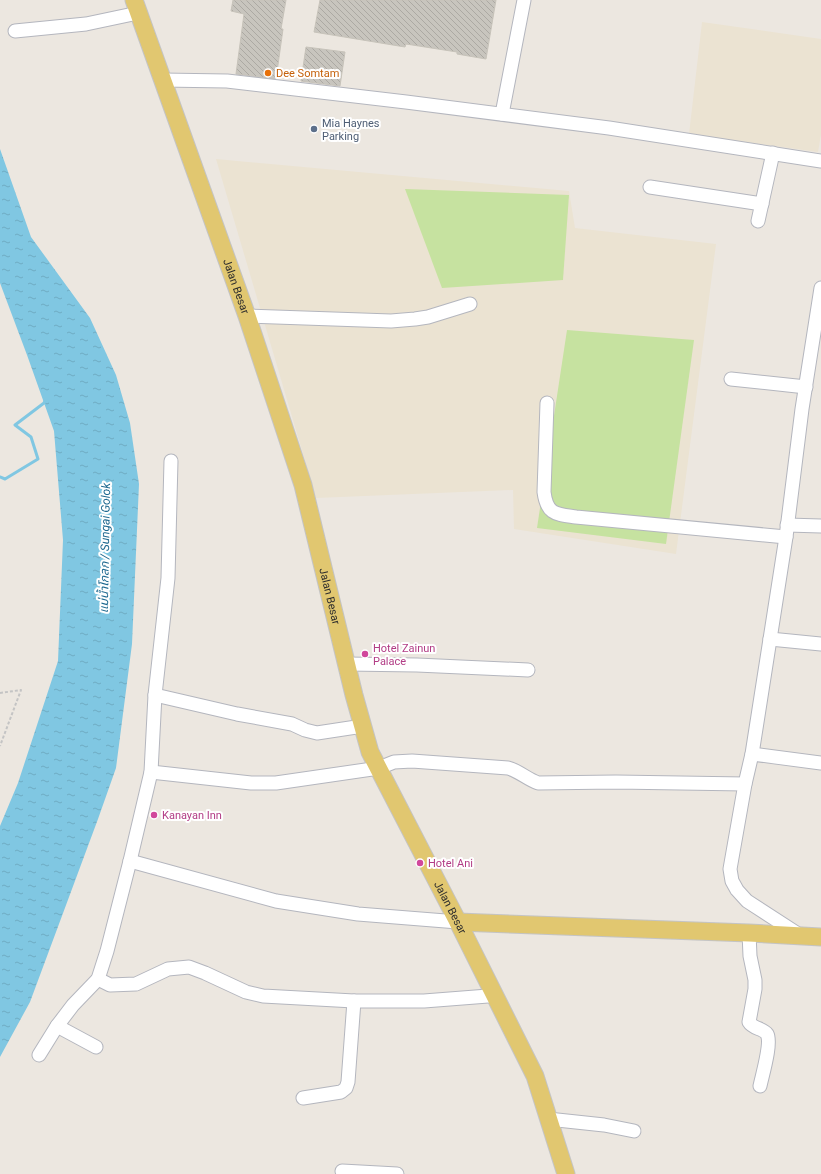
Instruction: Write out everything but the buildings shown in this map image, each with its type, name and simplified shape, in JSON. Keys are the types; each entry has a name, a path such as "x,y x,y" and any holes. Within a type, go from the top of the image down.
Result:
{"main road":[{"name":"Jalan Besar","path":"136,6 247,316 303,484 346,664 370,752 458,922 535,1076 563,1174"},
{"path":"458,922 821,937"}],"street":[{"path":"502,114 524,0"},
{"path":"15,31 86,24 136,6"},
{"path":"162,80 227,81 502,114 608,128 821,160"},
{"path":"758,221 773,153"},
{"path":"650,187 762,204"},
{"path":"801,936 747,901 737,890 732,881 730,870 745,784 752,754 770,639 802,409 821,288"},
{"path":"247,316 390,321 428,317 470,304"},
{"path":"731,379 806,387"},
{"path":"547,403 544,492 546,504 551,510 558,514 576,517 786,531 821,526"},
{"path":"39,1055 57,1026 73,1005 98,979 107,951 151,772 155,695 168,578 171,461"},
{"path":"770,639 821,644"},
{"path":"346,664 417,665 528,670"},
{"path":"155,695 237,714 292,724 316,733 363,726"},
{"path":"752,754 821,763"},
{"path":"151,772 251,783 276,783 379,768 394,762 412,761 508,768 516,770 532,781 538,783 616,782 745,784"},
{"path":"130,861 276,901 358,914 458,922"},
{"path":"749,933 750,956 755,980 755,989 749,1022 754,1028 765,1032 768,1038 768,1048 760,1086"},
{"path":"98,979 110,985 136,984 168,969 189,967 246,992 263,996 354,1001 424,1001 488,996 494,994"},
{"path":"303,1098 341,1092 346,1088 348,1082 354,1001"},
{"path":"57,1026 96,1047"},
{"path":"548,1119 604,1125 634,1131"},
{"path":"342,1171 397,1174"}],"path":[{"path":"0,693 21,690 0,746"}],"shaded area":[{"path":"702,22 821,39 821,135 818,152 689,134"},
{"path":"216,159 569,191 575,228 716,244 676,554 514,529 513,490 316,498"}],"green space":[{"path":"405,189 569,195 563,280 442,288"},
{"path":"567,330 694,340 666,544 537,528"}],"water":[{"name":"แม่น้ำโกลก / Sungai Golok","path":"0,149 31,237 90,318 116,375 130,423 139,484 132,644 116,768 30,1002 0,1057 0,826 18,783 58,661 63,540 54,431 0,283"}],"waterway":[{"path":"0,477 5,479 38,459 31,437 15,425 44,403 46,399"}],"place":[{"name":"Dee Somtam","path":"268,73"},
{"name":"Mia Haynes Parking","path":"314,129"},
{"name":"Hotel Zainun Palace","path":"365,654"},
{"name":"Kanayan Inn","path":"154,815"},
{"name":"Hotel Ani","path":"420,863"}]}
